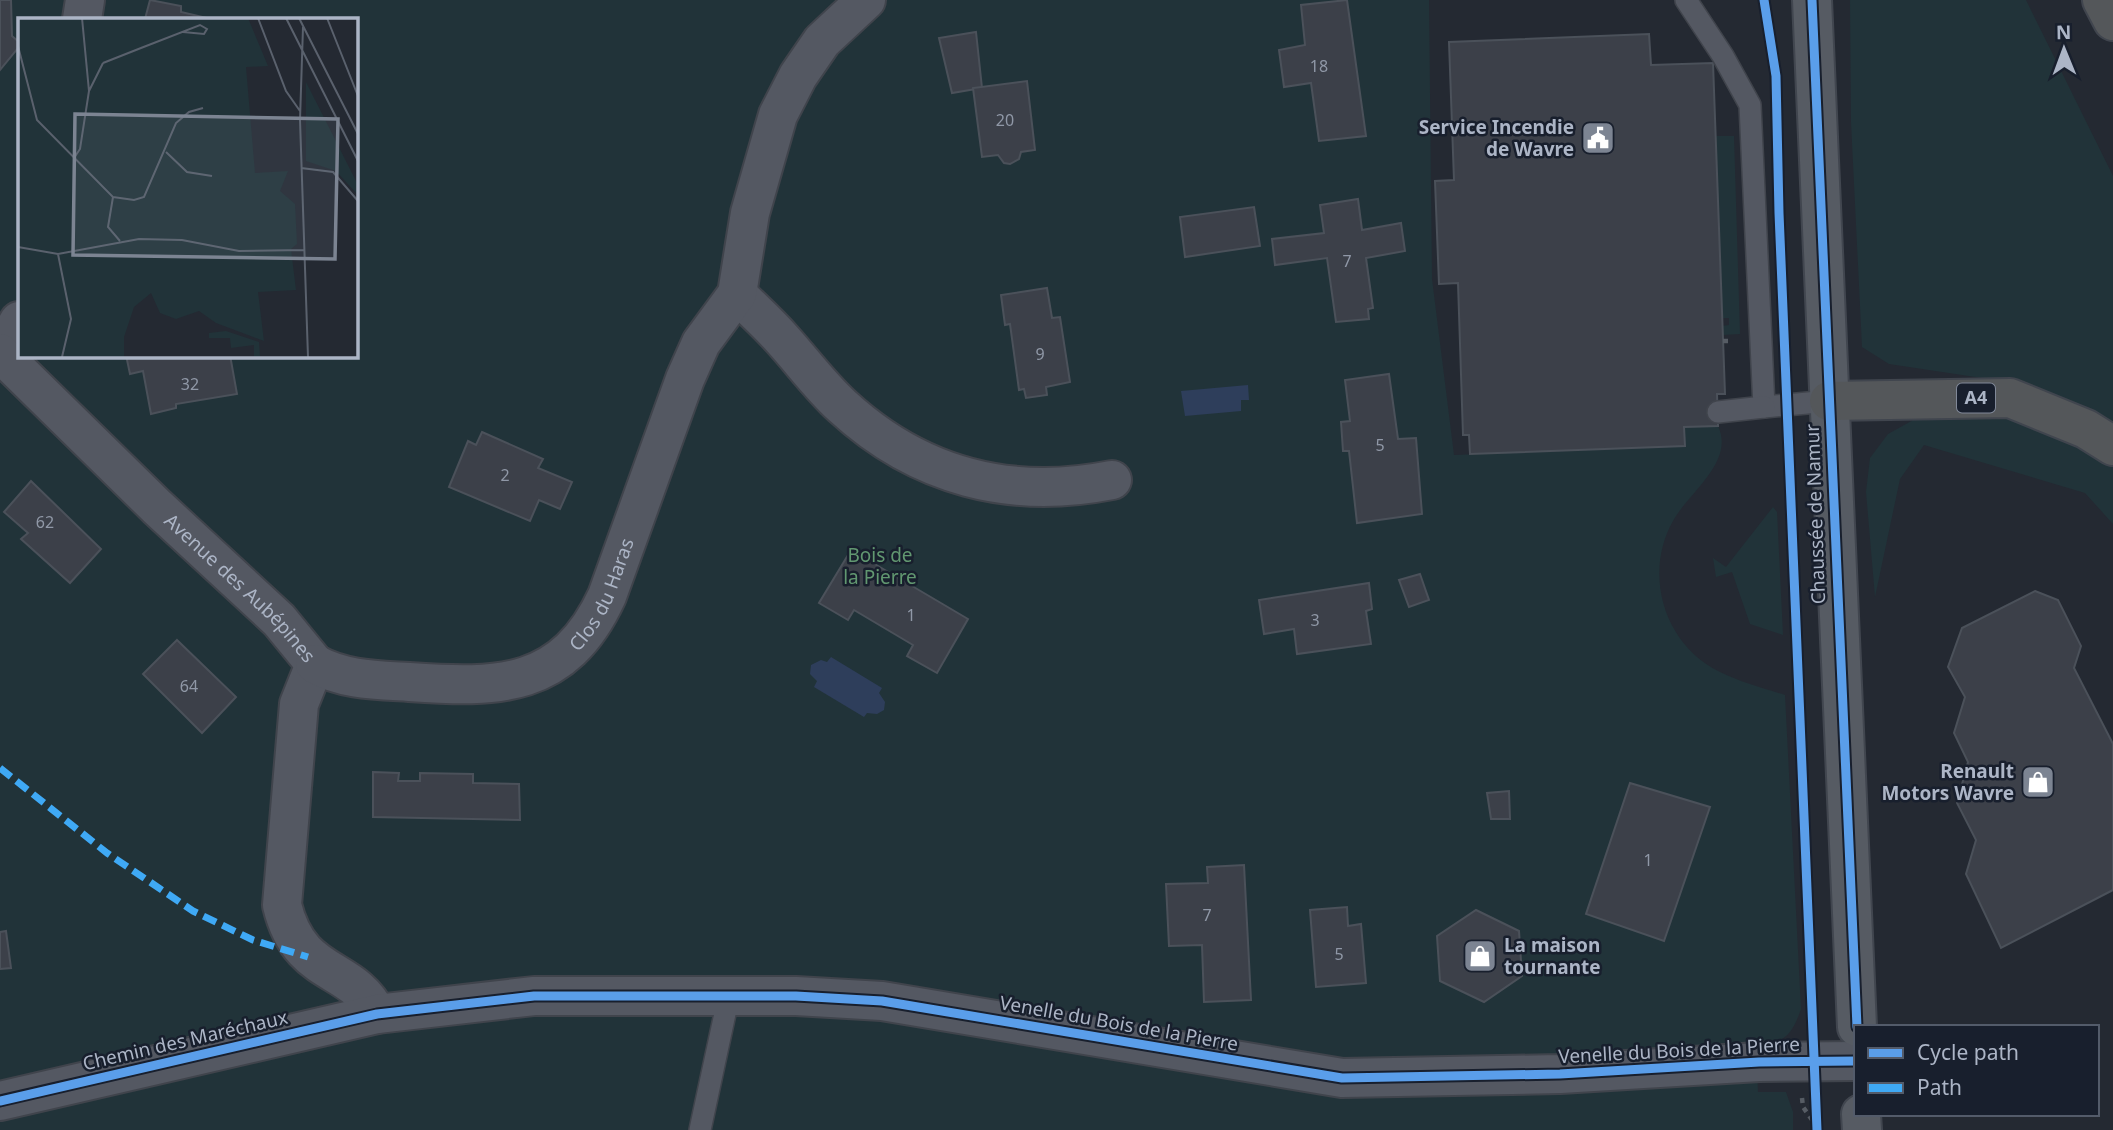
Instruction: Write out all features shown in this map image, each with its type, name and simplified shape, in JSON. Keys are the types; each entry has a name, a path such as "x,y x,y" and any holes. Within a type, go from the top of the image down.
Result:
{"highway":[{"path":"2102,0 2113,21"},
{"name":"A4","path":"1829,401 2010,398 2086,429 2113,446"}],"main road":[{"name":"Chaussée de Namur","path":"1812,0 1857,1025"}],"street":[{"path":"82,18 85,0"},
{"name":"Clos du Haras","path":"315,664 348,678 490,685 524,678 567,653 592,625 601,609 685,379 701,343 737,293 750,212 778,115 816,49 837,24 866,0"},
{"path":"737,293 842,407 908,453 941,469 1006,486 1058,489 1112,480"},
{"path":"0,352 18,323"},
{"name":"Avenue des Aubépines","path":"0,352 157,507 279,620 315,664 299,704 282,905 290,931 308,957 364,994 377,1014"},
{"name":"Venelle du Bois de la Pierre","path":"377,1014 534,996 828,997 910,1004 1342,1078 1546,1074 1854,1061"},
{"name":"Chemin des Maréchaux","path":"0,1101 377,1014"}],"lane":[{"path":"1686,0 1723,56 1750,105 1764,407"},
{"path":"1718,412 1829,401"},
{"path":"700,1130 729,995"}],"path":[{"path":"1814,1062 1817,1130"}],"green space":[{"name":"Bois de la Pierre","path":"0,0 1429,0 1432,279 1454,455 1684,446 1684,427 1718,426 1722,439 1715,464 1680,510 1664,542 1660,585 1664,606 1673,626 1685,644 1701,660 1728,676 1785,695 1801,1009 1794,1026 1785,1037 1756,1048 1758,1092 1786,1092 1793,1112 1793,1130 0,1130"},
{"path":"1850,0 2026,0 2113,176 2113,423 2022,384 1889,364 1862,347 1851,122"},
{"path":"1716,136 1734,136 1740,334 1722,335 1722,326 1729,325 1729,318 1721,318"},
{"path":"2005,414 2113,462 2113,524 2085,493 1924,445 1900,479 1875,597 1866,492 1870,458 1888,434 1915,419"},
{"path":"1773,507 1777,512 1783,635 1750,624 1732,572 1716,577 1713,558 1726,567"}],"water":[{"path":"1248,385 1249,400 1241,400 1241,411 1185,416 1181,391"},
{"path":"831,657 882,688 879,693 885,702 884,710 877,714 867,713 864,717 814,687 817,681 810,674 811,665 821,660 827,662"}],"building":[{"path":"0,0 11,0 12,36 18,41 18,48 0,70"},
{"path":"150,0 181,6 181,12 207,18 145,18"},
{"path":"1347,0 1366,136 1319,141 1311,83 1284,87 1279,50 1305,45 1301,5"},
{"path":"976,32 982,88 952,93 939,38"},
{"path":"1649,34 1651,65 1713,63 1725,394 1717,394 1718,426 1684,427 1685,446 1470,454 1469,435 1463,435 1458,283 1439,284 1435,181 1454,180 1449,42"},
{"path":"1027,81 1035,150 1021,152 1019,159 1010,164 1004,163 998,155 982,157 973,88"},
{"path":"1358,199 1362,230 1401,223 1405,251 1366,258 1373,308 1368,309 1369,319 1336,322 1327,258 1275,265 1272,239 1324,233 1320,205"},
{"path":"1254,207 1260,246 1185,257 1180,217"},
{"path":"1047,288 1052,318 1060,317 1070,382 1046,387 1047,395 1026,398 1024,389 1019,390 1010,324 1005,325 1001,295"},
{"path":"126,357 230,357 237,394 176,404 176,408 151,414 143,371 130,374"},
{"path":"1389,374 1398,439 1416,438 1422,514 1357,523 1349,451 1343,451 1341,422 1350,421 1345,380"},
{"path":"482,432 543,459 538,468 572,482 560,509 539,500 530,521 449,487 468,441 476,445"},
{"path":"31,481 101,549 70,583 21,539 28,533 4,512"},
{"path":"851,550 968,619 937,673 907,656 913,645 854,610 848,620 819,603"},
{"path":"1420,574 1429,600 1409,607 1399,580"},
{"path":"1369,583 1372,609 1366,611 1371,644 1297,654 1294,629 1264,634 1259,600"},
{"name":"Renault Motors Wavre","path":"2035,591 2058,600 2081,646 2074,668 2113,744 2113,890 2001,948 1966,874 1976,840 1957,803 1968,762 1954,733 1965,697 1948,667 1962,628"},
{"path":"177,640 236,697 202,733 143,674"},
{"path":"373,772 399,773 398,781 420,781 420,773 473,774 473,783 519,784 520,820 373,817"},
{"path":"1630,783 1710,807 1664,941 1586,914"},
{"path":"1509,791 1510,819 1491,819 1487,793"},
{"path":"1244,865 1251,1000 1204,1002 1202,945 1169,946 1166,884 1208,883 1207,867"},
{"path":"1347,907 1348,926 1361,924 1366,983 1316,987 1310,910"},
{"name":"La maison tournante","path":"1476,910 1519,931 1522,976 1484,1002 1440,981 1437,936"},
{"path":"6,931 11,968 0,969 0,932"}],"marked path":[{"path":"0,768 107,853 193,911 253,940 308,957"}],"cycle path":[{"path":"1764,0 1776,76 1779,213 1817,1130"},
{"path":"1812,0 1857,1025"},
{"path":"0,1101 377,1014 534,996 796,996 882,1001 1342,1078 1560,1074 1759,1062 1854,1061"}],"place":[{"name":"Service Incendie de Wavre","path":"1598,138"},
{"name":"Renault Motors Wavre","path":"2038,782"},
{"name":"La maison tournante","path":"1480,956"}]}
